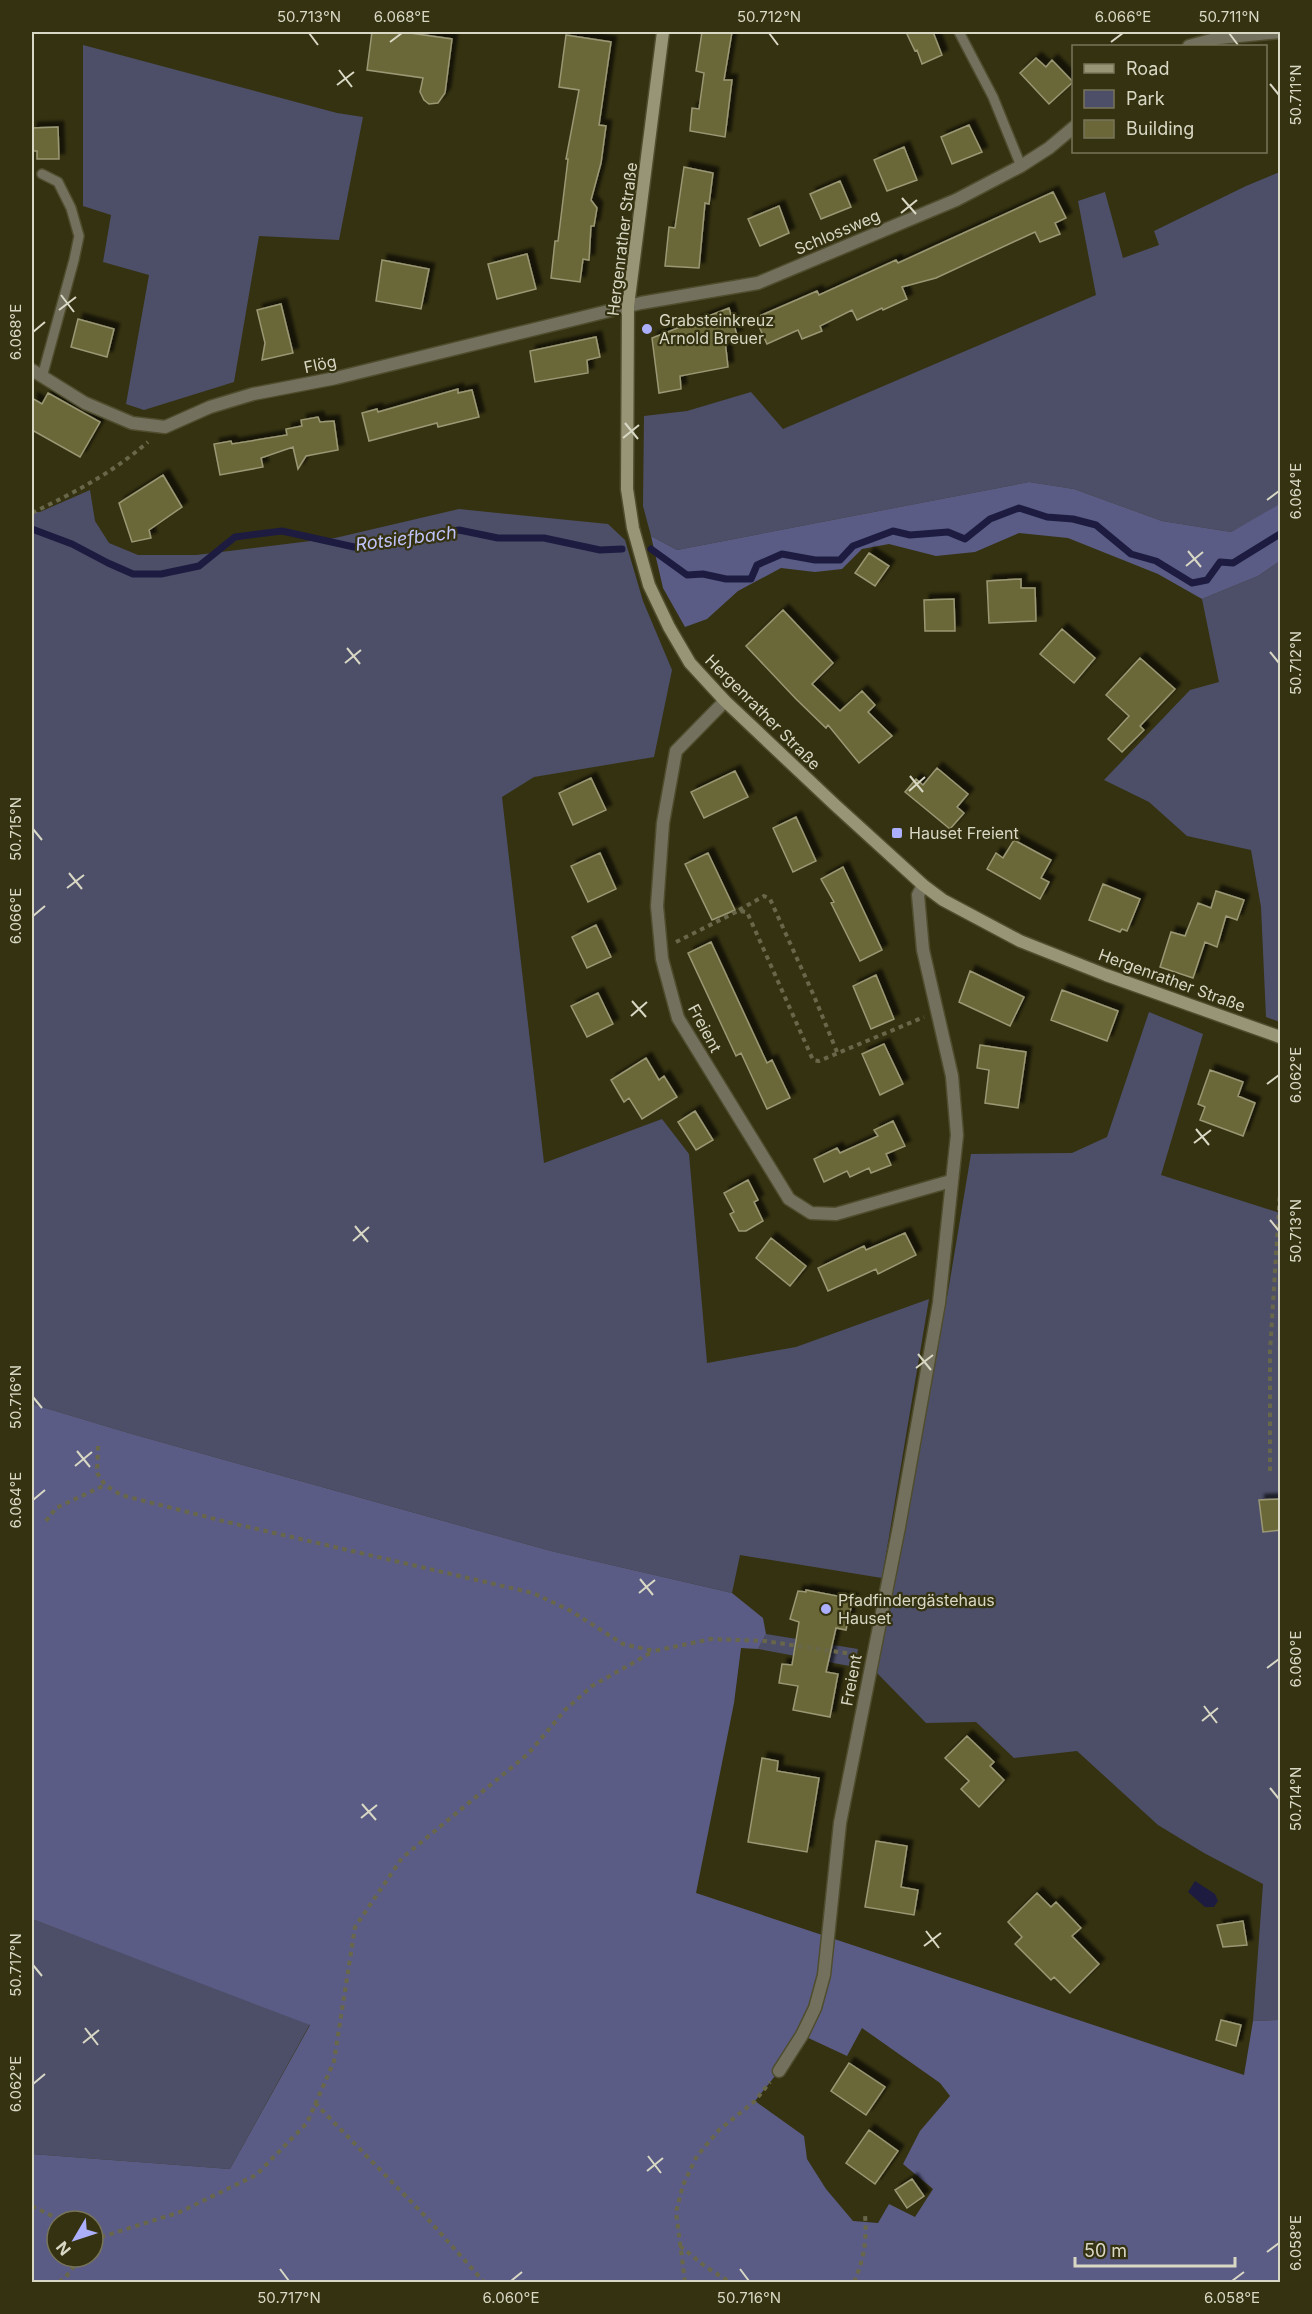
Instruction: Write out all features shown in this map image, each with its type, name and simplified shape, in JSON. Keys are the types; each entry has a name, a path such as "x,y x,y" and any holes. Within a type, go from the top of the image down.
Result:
{"street":[{"name":"Hergenrather Straße","path":"663,32 628,306 627,489 633,528 649,585 669,627 690,663 725,702 923,885 943,900 1020,941 1106,975 1281,1037"},
{"path":"1193,45 1219,38 1281,32"},
{"name":"Schlossweg","path":"628,306 758,283 956,200 1021,166 1049,148 1072,129"},
{"name":"Flög","path":"165,427 210,407 253,394 336,378 628,306"},
{"path":"37,373 85,403 132,423 165,427"},
{"name":"Freient","path":"725,702 676,751 662,835 657,906 662,959 678,1018 789,1199 811,1214 836,1214 951,1181"},
{"name":"Freient","path":"779,2071 802,2035 815,2008 824,1975 840,1823 900,1527 939,1303 957,1135 952,1076 923,950 918,895 923,885"}],"lane":[{"path":"959,32 993,97 1021,166"},
{"path":"37,373 74,260 79,236 71,208 58,182 42,174"}],"path":[{"path":"32,513 88,486 124,462 165,427"},
{"path":"661,949 764,896 770,899 837,1052"},
{"path":"738,911 747,912 813,1060 819,1061 938,1013"},
{"path":"1270,1471 1270,1351 1281,1193"},
{"path":"98,1446 97,1473 105,1485 121,1495 533,1593 571,1611 623,1644 654,1651"},
{"path":"46,1521 56,1508 105,1485"},
{"path":"105,2236 180,2212 256,2175 307,2123 334,2061 355,1927 402,1858 528,1754 566,1709 592,1686 654,1651 711,1639 765,1641 872,1657"},
{"path":"686,2283 676,2212 683,2185 697,2157 719,2130 755,2101 779,2071"},
{"path":"315,2103 427,2218 484,2283"},
{"path":"854,2283 863,2263 865,2215"},
{"path":"679,2245 730,2283"},
{"path":"59,2283 72,2269"}],"green space":[{"path":"83,45 337,113 363,117 339,240 259,236 234,382 144,410 126,404 149,275 103,262 111,215 83,206"},
{"path":"1280,172 1280,505 1231,532 1162,521 1074,489 1029,482 677,550 651,536 643,506 644,416 687,411 751,392 783,429 1096,295 1078,201 1105,192 1123,258 1159,245 1154,231"},
{"path":"90,490 95,521 109,543 138,555 196,555 335,538 459,509 608,524 625,540 643,601 672,670 654,757 534,777 502,797 544,1163 662,1119 689,1154 707,1363 796,1347 929,1299 882,1578 740,1555 732,1593 551,1551 32,1404 32,512 40,512"},
{"path":"1280,561 1280,1022 1266,1017 1261,907 1251,850 1187,836 1149,802 1104,780 1190,690 1219,682 1202,599 1258,576"},
{"path":"1149,1012 1203,1034 1161,1175 1280,1213 1280,2020 1253,2021 1263,1884 1204,1853 1158,1825 1077,1751 1014,1758 976,1722 926,1723 875,1671 948,1292 971,1154 1072,1153 1107,1137"},
{"path":"766,1634 858,1649 855,1667 758,1649"},
{"path":"32,1919 310,2024 230,2169 32,2154"}],"shaded area":[{"path":"1029,482 1074,489 1162,521 1231,532 1280,504 1280,561 1258,576 1202,599 1158,574 1068,538 1019,533 975,552 936,556 889,544 862,549 842,569 815,572 781,568 738,591 707,619 685,627 663,588 651,536 677,550"},
{"path":"32,1404 551,1551 732,1593 763,1618 766,1634 758,1649 741,1648 734,1703 696,1893 1244,2075 1253,2021 1280,2020 1280,2282 32,2282 32,2154 230,2169 310,2025 32,1919","holes":["862,2028 940,2083 950,2096 920,2131 903,2164 933,2189 915,2217 889,2204 878,2223 853,2221 826,2189 807,2159 804,2136 755,2101 779,2071 802,2035 847,2056"]},
{"path":"1195,1881 1215,1894 1218,1901 1214,1907 1205,1907 1188,1892"}],"building":[{"path":"372,32 403,32 452,39 445,93 438,103 429,104 424,100 420,92 423,78 367,70"},
{"path":"702,32 732,32 724,80 732,80 725,137 690,131 692,108 699,109 704,73 696,71"},
{"path":"906,32 933,32 942,55 922,64"},
{"path":"566,35 611,42 599,125 606,126 601,163 591,200 597,208 594,226 591,226 589,260 583,259 580,282 551,278 555,241 558,241 568,159 566,159 579,90 559,87"},
{"path":"1036,58 1046,67 1052,60 1072,83 1049,104 1020,73"},
{"path":"969,125 982,152 952,164 941,137"},
{"path":"58,127 59,159 37,159 37,151 32,151 32,128"},
{"path":"904,147 917,180 887,191 874,160"},
{"path":"684,167 713,173 709,204 705,203 699,268 665,266 669,227 675,228"},
{"path":"840,181 851,207 821,219 810,194"},
{"path":"1053,192 1066,218 1055,223 1060,234 1040,242 1035,232 936,278 902,287 907,299 883,310 882,308 857,320 852,310 820,326 822,331 802,339 798,330 767,344 755,318 817,291 819,295 896,260 898,263"},
{"path":"779,206 789,233 760,246 748,219"},
{"path":"527,254 536,289 497,299 488,264"},
{"path":"382,260 429,269 421,309 376,301"},
{"path":"281,304 293,353 262,360 265,343 257,310"},
{"path":"729,308 737,335 725,340 728,367 680,376 681,389 659,393 652,338"},
{"path":"78,319 114,329 107,357 71,347"},
{"path":"596,337 600,357 587,360 588,373 535,382 530,351"},
{"path":"458,389 458,393 472,390 479,417 438,427 437,423 369,441 362,413 377,409 378,412"},
{"path":"48,393 100,422 80,457 32,430 32,398 42,404"},
{"path":"318,417 320,422 334,421 338,450 306,456 298,469 293,447 261,458 263,467 220,475 214,444 231,441 232,444 287,435 286,429 302,426 301,420"},
{"path":"163,475 182,507 149,530 151,538 132,542 119,503"},
{"path":"869,553 889,566 875,586 855,573"},
{"path":"1021,579 1021,588 1035,588 1036,621 989,623 987,581"},
{"path":"954,599 955,631 925,631 924,600"},
{"path":"783,610 833,663 812,684 840,711 862,691 875,705 868,712 892,736 859,763 828,725 826,728 746,646"},
{"path":"1062,629 1095,658 1074,683 1040,654"},
{"path":"1140,658 1175,689 1140,726 1144,730 1122,752 1108,739 1129,716 1106,695"},
{"path":"937,768 968,794 957,807 964,813 950,829 905,792 916,779 923,785"},
{"path":"735,771 748,797 704,818 691,792"},
{"path":"591,778 606,810 573,825 559,793"},
{"path":"796,817 816,861 793,872 773,828"},
{"path":"1014,840 1051,860 1041,878 1049,882 1040,899 987,869 996,853 1003,858"},
{"path":"600,853 616,889 588,902 571,866"},
{"path":"708,853 735,910 712,920 685,864"},
{"path":"843,867 882,950 860,961 831,903 834,902 821,879"},
{"path":"1103,884 1140,899 1127,931 1122,929 1120,932 1089,920"},
{"path":"1216,891 1244,900 1237,920 1226,916 1217,947 1205,942 1193,978 1160,967 1171,932 1185,936 1198,903 1211,908"},
{"path":"596,925 611,957 587,968 572,937"},
{"path":"711,942 767,1063 772,1060 790,1098 767,1109 741,1053 736,1056 688,953"},
{"path":"970,971 1024,997 1010,1026 959,1002"},
{"path":"876,975 894,1019 871,1029 853,986"},
{"path":"1062,990 1118,1011 1107,1041 1051,1020"},
{"path":"598,993 613,1024 587,1037 571,1006"},
{"path":"884,1044 903,1084 880,1095 862,1054"},
{"path":"980,1045 1026,1052 1018,1108 985,1103 989,1070 977,1068"},
{"path":"646,1058 659,1080 664,1076 677,1097 642,1119 629,1098 624,1102 611,1080"},
{"path":"1210,1070 1243,1082 1238,1096 1255,1103 1243,1136 1200,1120 1205,1107 1198,1104"},
{"path":"695,1111 713,1140 696,1150 678,1122"},
{"path":"893,1121 905,1146 886,1154 891,1165 871,1173 869,1168 850,1177 847,1171 824,1182 814,1159 837,1148 840,1153 878,1136 874,1130"},
{"path":"748,1180 758,1200 754,1202 763,1221 746,1231 739,1231 730,1214 734,1212 724,1193"},
{"path":"905,1233 916,1255 878,1274 876,1269 828,1291 818,1268 864,1246 866,1250"},
{"path":"771,1238 806,1266 790,1286 756,1258"},
{"path":"1281,1499 1281,1530 1263,1532 1259,1500"},
{"path":"806,1590 853,1599 846,1630 836,1628 826,1672 838,1674 830,1717 793,1710 798,1686 779,1683 782,1664 792,1665 799,1622 790,1619 798,1591 806,1592"},
{"path":"967,1736 994,1762 990,1766 1004,1780 979,1807 961,1789 969,1781 945,1758"},
{"path":"762,1758 778,1761 777,1771 819,1778 807,1852 748,1842"},
{"path":"876,1841 907,1846 901,1887 918,1890 914,1915 865,1907"},
{"path":"1037,1893 1051,1907 1056,1902 1081,1928 1072,1936 1099,1964 1070,1993 1054,1977 1051,1980 1015,1944 1022,1937 1008,1922"},
{"path":"1243,1921 1247,1945 1223,1947 1217,1925"},
{"path":"1221,2020 1241,2025 1236,2046 1216,2040"},
{"path":"849,2063 885,2087 866,2115 831,2091"},
{"path":"869,2130 898,2151 875,2184 846,2163"},
{"path":"912,2179 924,2196 907,2208 895,2190"}],"waterway":[{"name":"Rotsiefbach","path":"651,549 687,575 703,574 726,579 751,579 757,565 782,554 815,560 840,560 853,546 893,531 910,535 948,532 965,539 990,519 1019,508 1047,517 1073,519 1096,525 1131,554 1156,561 1192,583 1207,580 1220,562 1233,563 1280,534"},
{"name":"Rotsiefbach","path":"32,529 72,544 133,574 161,574 199,566 235,537 282,531 354,547 459,530 498,538 544,538 600,550 622,549"}],"place":[{"name":"Grabsteinkreuz Arnold Breuer","path":"647,329"},
{"name":"Hauset Freient","path":"897,833"},
{"name":"Pfadfindergästehaus Hauset","path":"826,1609"}]}
